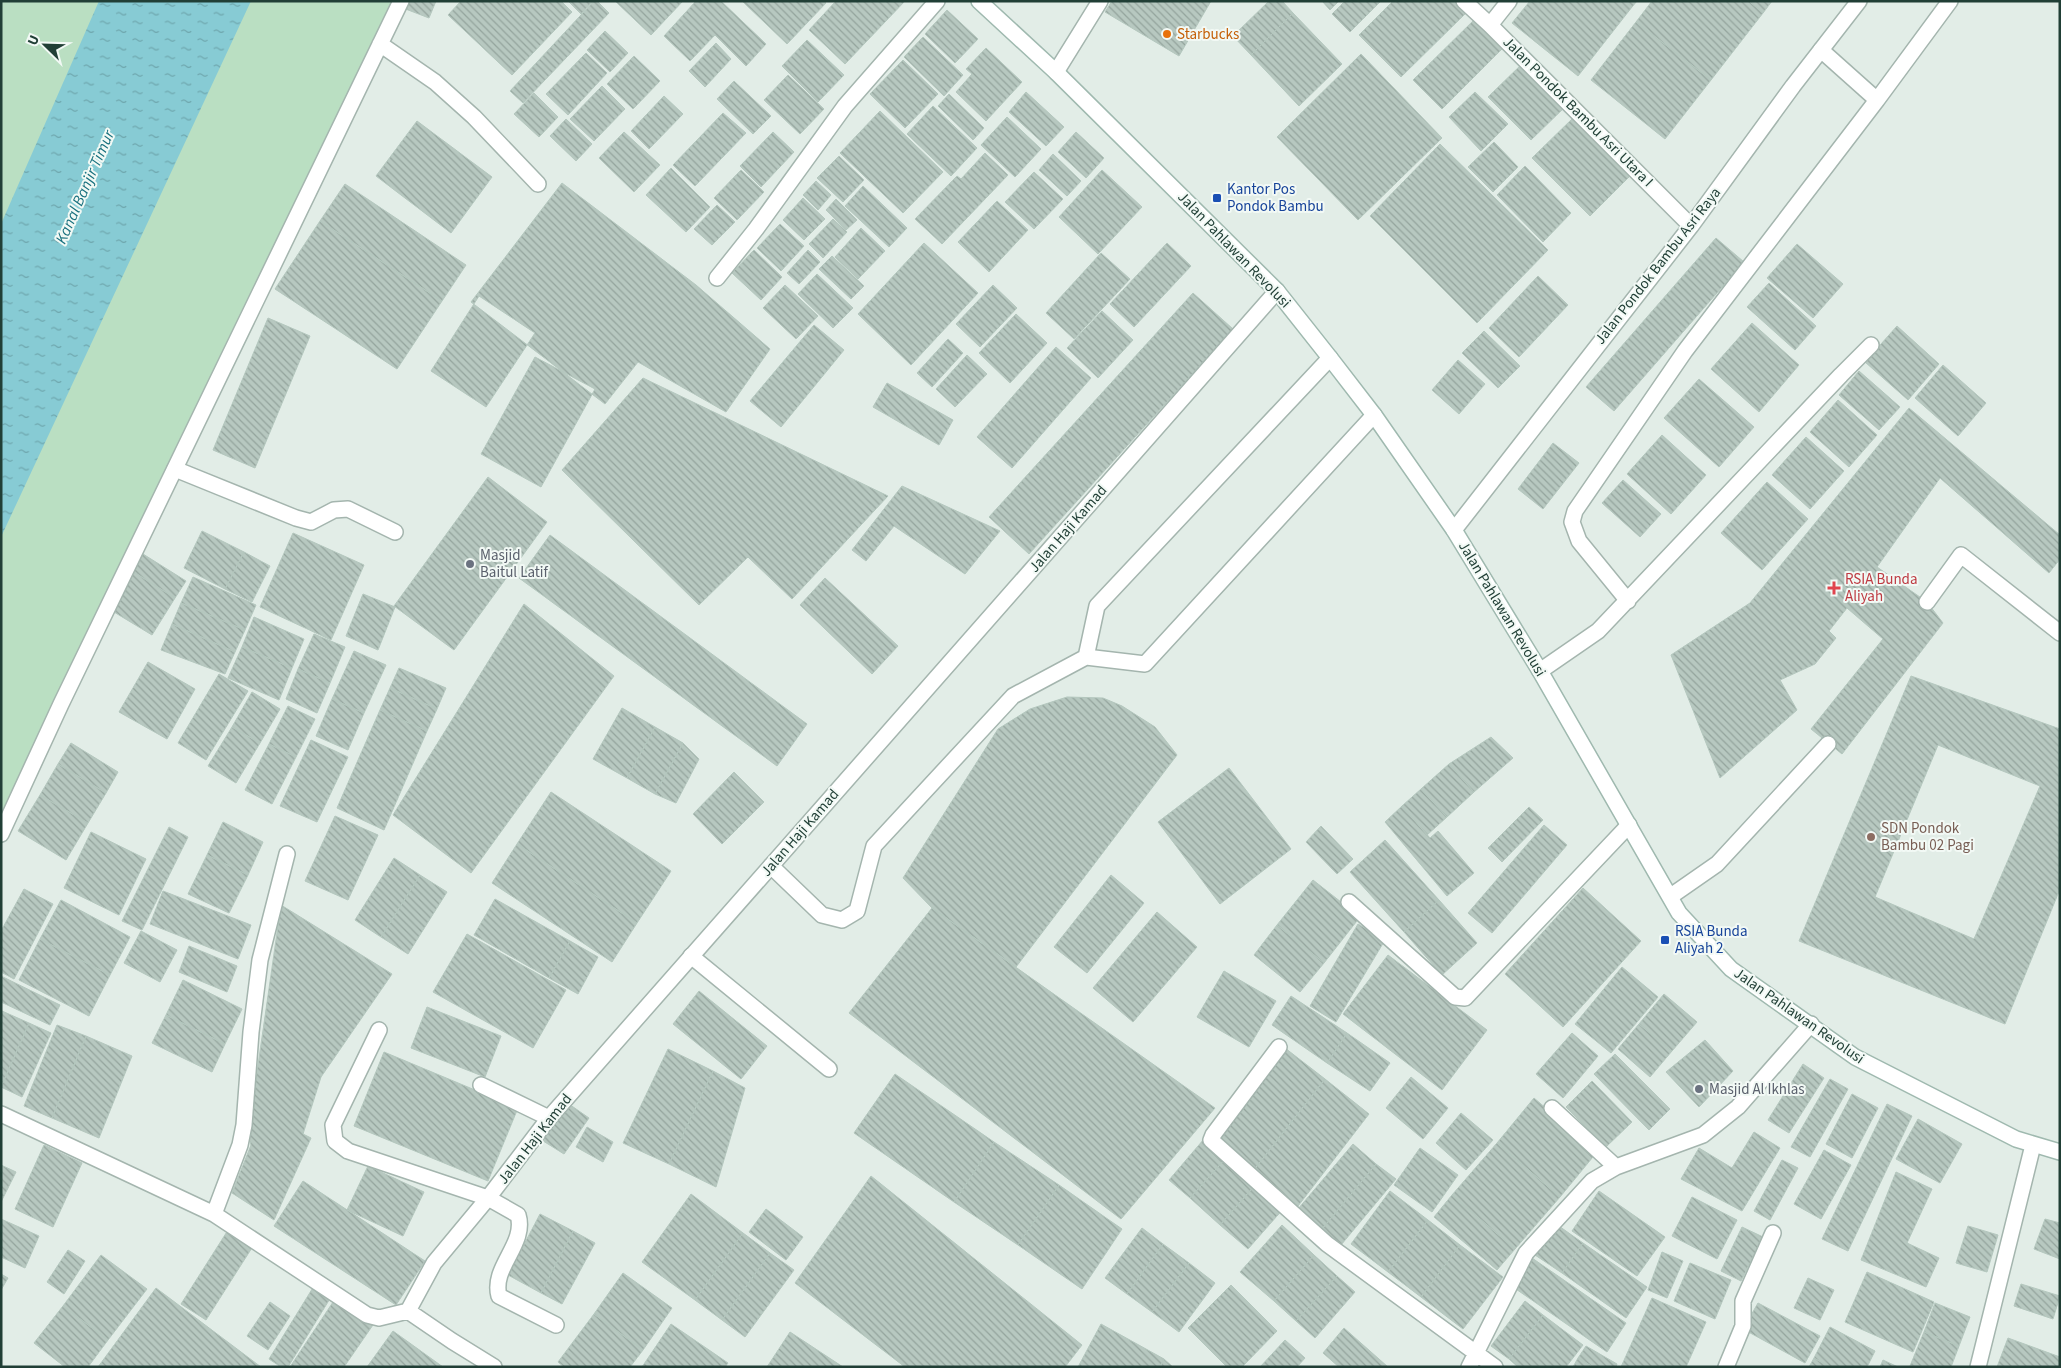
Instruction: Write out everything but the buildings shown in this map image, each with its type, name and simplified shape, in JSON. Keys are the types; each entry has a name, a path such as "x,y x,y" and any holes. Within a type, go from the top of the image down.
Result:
{"street":[{"path":"1,834 61,704 401,1"},
{"path":"717,278 756,229 846,106 938,1"},
{"name":"Jalan Pahlawan Revolusi","path":"979,1 1056,72 1277,291 1330,358 1374,415 1454,530 1540,671 1680,913 1731,969 1855,1057 2016,1139 2060,1152"},
{"path":"1056,72 1100,1"},
{"name":"Jalan Pondok Bambu Asri Utara I","path":"1464,1 1691,226"},
{"path":"1490,26 1508,1"},
{"name":"Jalan Pondok Bambu Asri Raya","path":"1454,530 1691,226 1859,1"},
{"path":"1628,600 1579,541 1572,522 1575,511 1685,351 1950,1"},
{"path":"380,44 435,82 474,117 538,184"},
{"path":"1821,50 1876,100"},
{"name":"Jalan Haji Kamad","path":"408,1311 434,1263 488,1198 549,1118 1277,291"},
{"path":"1540,671 1598,630 1871,345"},
{"path":"1086,657 1097,606 1330,358"},
{"path":"771,866 822,915 842,920 857,911 874,846 1012,696 1086,657 1145,664 1374,415"},
{"path":"176,469 296,518 311,522 334,510 348,509 395,532"},
{"path":"1927,602 1962,555 2060,633"},
{"path":"1671,896 1716,864 1828,744"},
{"path":"1348,902 1455,997 1465,998 1630,825"},
{"path":"214,1214 240,1145 244,1125 251,1032 260,960 287,854"},
{"path":"691,956 829,1069"},
{"path":"1472,1360 1526,1253 1592,1181 1616,1167 1703,1136 1738,1107 1811,1024"},
{"path":"379,1030 333,1124 335,1141 348,1151 488,1198 518,1215 520,1224 518,1235 499,1274 496,1286 499,1296 556,1325"},
{"path":"1279,1047 1213,1135 1212,1140 1327,1244 1472,1360 1495,1367"},
{"path":"481,1085 549,1118"},
{"path":"1552,1108 1616,1167"},
{"path":"1,1114 214,1214 367,1315 379,1318 408,1311 494,1367"},
{"path":"1978,1367 2034,1145"},
{"path":"1726,1367 1743,1326 1743,1301 1773,1233"}],"green space":[{"path":"1,1 400,1 1,837"}],"water":[{"name":"Kanal Banjir Timur","path":"99,1 251,1 1,537 1,224"}],"place":[{"name":"Starbucks","path":"1167,34"},
{"name":"Kantor Pos Pondok Bambu","path":"1217,198"},
{"name":"Masjid Baitul Latif","path":"470,564"},
{"name":"RSIA Bunda Aliyah","path":"1834,588"},
{"name":"SDN Pondok Bambu 02 Pagi","path":"1871,837"},
{"name":"RSIA Bunda Aliyah 2","path":"1665,940"},
{"name":"Masjid Al Ikhlas","path":"1699,1089"}]}
